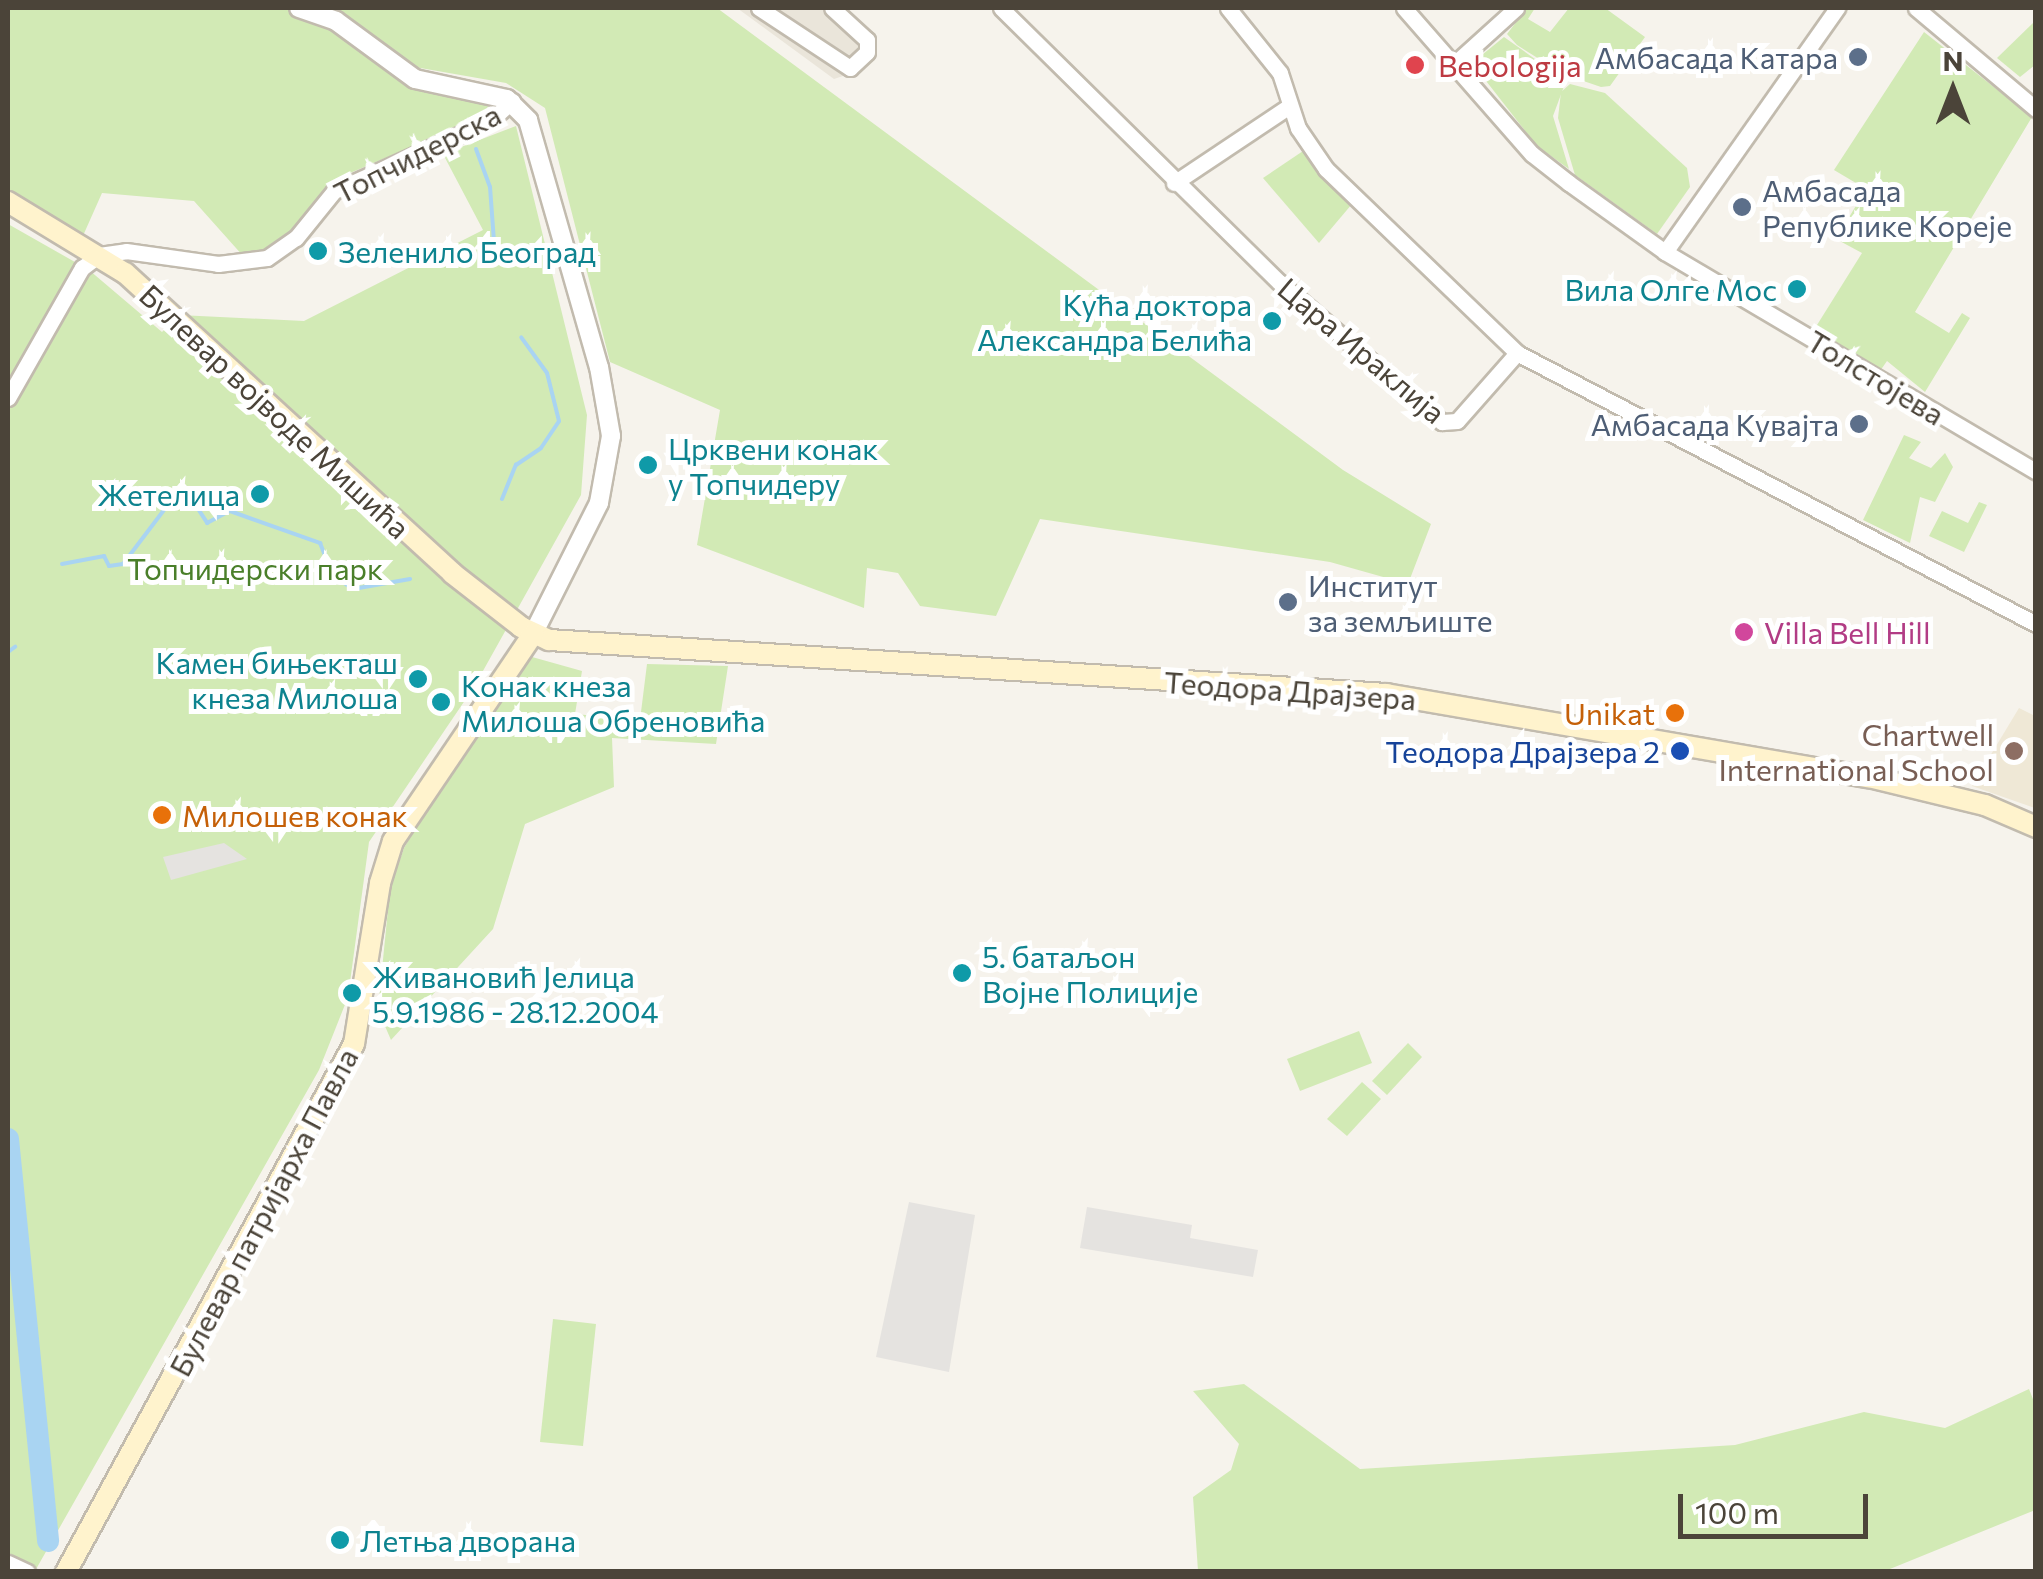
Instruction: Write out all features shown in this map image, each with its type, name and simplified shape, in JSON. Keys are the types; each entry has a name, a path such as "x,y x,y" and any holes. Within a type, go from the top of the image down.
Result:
{"main road":[{"name":"Булевар војводе Мишића","path":"8,202 99,255 452,573 533,634"},
{"name":"Теодора Драјзера","path":"533,634 582,646 1386,694 1870,777 1984,805 2036,827"},
{"name":"Булевар патријарха Павла","path":"66,1572 354,1044 393,841 533,634"}],"street":[{"path":"300,8 336,21 415,79 512,101 528,120 611,428 599,503 533,634"},
{"path":"758,8 850,68 867,52 867,40 832,8"},
{"name":"Цара Ираклија","path":"1001,8 1174,182 1446,425 1456,422 1517,353"},
{"path":"1228,8 1280,73 1288,107 1326,169 1517,353 2036,624"},
{"name":"Толстојева","path":"1404,8 1532,154 1664,252 2036,471"},
{"path":"1454,65 1516,8"},
{"path":"1664,252 1837,8"},
{"path":"1916,8 2036,109"},
{"name":"Топчидерска","path":"99,255 126,252 218,264 267,258 296,238 334,191 495,118 512,101"},
{"path":"1174,182 1288,107"},
{"path":"8,398 81,269 99,255"},
{"path":"8,1564 27,1572"}],"shaded area":[{"path":"737,8 846,8 842,15 867,46 846,75 834,79"},
{"name":"Chartwell International School","path":"2019,708 2035,716 2035,808 1972,786"},
{"path":"224,843 247,859 171,880 163,857"},
{"path":"909,1202 975,1215 949,1372 876,1357"},
{"path":"1087,1207 1192,1225 1190,1238 1258,1250 1253,1277 1080,1248"}],"green space":[{"path":"8,8 283,8 334,25 395,75 491,103 479,118 336,179 292,232 262,252 244,257 194,201 102,193 82,238 8,195"},
{"path":"333,8 717,8 1343,470 1431,524 1408,584 1330,562 1040,519 996,616 920,606 898,573 867,568 864,608 697,545 720,410 610,362 545,108 506,83 409,66"},
{"path":"1527,8 1535,8 1528,19 1550,32 1569,8 1605,8 1645,37 1610,86 1601,87 1563,74 1517,45 1507,34"},
{"path":"2035,21 2035,65 2020,77 1997,58"},
{"path":"1924,32 2032,117 1915,312 1949,333 1962,313 1970,318 1925,392 1887,361 1880,371 1812,333 1862,253 1836,239 1866,189 1834,170"},
{"path":"1504,37 1566,81 1553,116 1569,169 1537,146 1472,63"},
{"path":"1570,84 1605,93 1687,168 1690,187 1657,234 1575,175 1558,118 1561,92"},
{"name":"Топчидерски парк","path":"516,126 587,415 581,495 474,687 369,842 348,997 319,1070 35,1571 8,1572 8,224 89,270 162,332 179,315 304,321 483,230 443,154"},
{"path":"1306,149 1352,204 1319,243 1263,178"},
{"path":"1904,435 1921,442 1909,458 1931,468 1945,453 1953,467 1935,502 1920,497 1910,543 1863,520"},
{"path":"1979,502 1987,505 1964,552 1929,536 1942,511 1968,523"},
{"path":"525,655 582,671 575,714 640,720 647,664 728,666 716,744 612,738 614,787 525,824 493,929 391,1040 378,1010 390,889 404,848 496,691"},
{"path":"1359,1031 1372,1063 1300,1091 1287,1059"},
{"path":"1408,1043 1422,1057 1387,1095 1372,1081"},
{"path":"1362,1082 1381,1099 1347,1136 1327,1119"},
{"path":"553,1319 596,1324 583,1446 540,1442"},
{"path":"1244,1384 1360,1469 1735,1445 1864,1412 1945,1428 2029,1389 2036,1407 2035,1510 1885,1571 1198,1571 1193,1497 1231,1470 1239,1444 1193,1391"}],"waterway":[{"path":"476,149 490,187 494,241"},
{"path":"502,499 516,465 541,448 559,421 547,373 521,337"},
{"path":"62,564 104,556 109,566 123,564 167,506 191,498 207,523 230,511 320,543 333,575 353,589 410,579"},
{"path":"8,652 15,647"},
{"path":"8,1139 48,1541"}],"place":[{"name":"Амбасада Катара","path":"1858,57"},
{"name":"Bebologija","path":"1415,65"},
{"name":"Амбасада Републике Кореје","path":"1742,207"},
{"name":"Зеленило Београд","path":"318,251"},
{"name":"Вила Олге Мос","path":"1797,289"},
{"name":"Кућа доктора Александра Белића","path":"1272,321"},
{"name":"Амбасада Кувајта","path":"1859,424"},
{"name":"Црквени конак у Топчидеру","path":"648,465"},
{"name":"Жетелица","path":"260,494"},
{"name":"Институт за земљиште","path":"1288,602"},
{"name":"Villa Bell Hill","path":"1744,632"},
{"name":"Камен бињекташ кнеза Милоша","path":"418,679"},
{"name":"Конак кнеза Милоша Обреновића","path":"441,702"},
{"name":"Unikat","path":"1675,713"},
{"name":"Теодора Драјзера 2","path":"1680,751"},
{"name":"Chartwell International School","path":"2014,751"},
{"name":"Милошев конак","path":"162,815"},
{"name":"5. батаљон Војне Полиције","path":"962,973"},
{"name":"Живановић Јелица 5.9.1986 - 28.12.2004","path":"352,993"},
{"name":"Летња дворана","path":"340,1540"}]}
